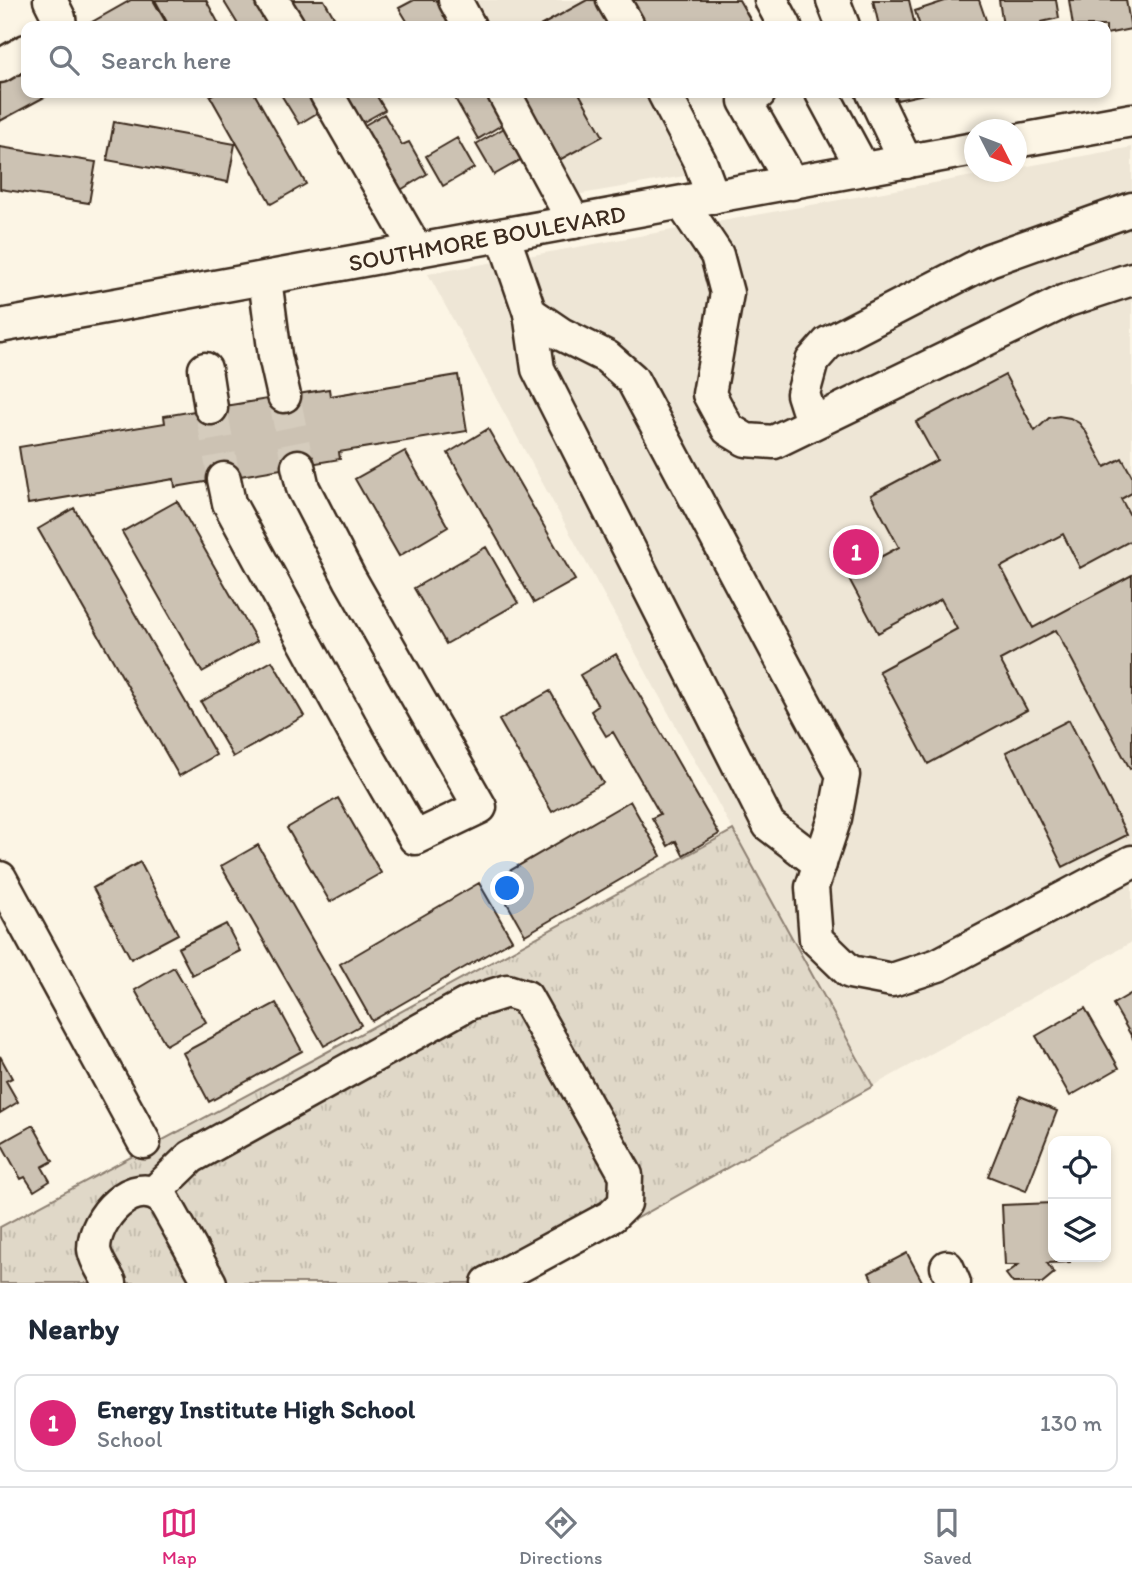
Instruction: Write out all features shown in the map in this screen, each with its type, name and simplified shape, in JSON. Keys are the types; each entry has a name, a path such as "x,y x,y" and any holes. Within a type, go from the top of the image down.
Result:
{"street":[{"path":"50,0 59,21"},
{"path":"272,0 285,21"},
{"path":"455,0 466,21"},
{"path":"771,0 782,21"},
{"path":"833,0 841,21"},
{"path":"0,66 21,54"},
{"path":"329,98 416,251"},
{"path":"507,98 575,222"},
{"path":"667,98 700,162 713,197"},
{"path":"750,98 745,101 792,183"},
{"path":"825,98 863,170"},
{"path":"875,98 906,162"},
{"path":"1027,139 1132,120"},
{"name":"SOUTHMORE BOULEVARD","path":"0,326 964,151"},
{"path":"682,203 717,255 727,293 709,394 728,429 746,440 774,442 1065,301 1132,279"},
{"path":"812,422 803,394 812,361 828,343 989,260 1132,209"},
{"path":"503,236 530,313 538,369 769,825 820,864"},
{"path":"265,279 284,396"},
{"path":"530,313 561,334 607,357 632,379 843,775 835,818 811,887 816,939 850,972 892,979 938,965 1132,862"},
{"path":"224,478 229,503 352,729 415,838 480,807 350,579 303,488 298,466"},
{"path":"0,878 144,1142"},
{"path":"155,1192 191,1157 468,1003 507,991 526,997 626,1175 625,1203 612,1216 488,1283"},
{"path":"103,1280 94,1251 96,1234 107,1214 126,1197 143,1191 155,1192 163,1199 210,1283"}],"shaded area":[{"path":"444,0 626,0 637,21 455,21"},
{"path":"498,98 679,98 713,171 553,199"},
{"path":"1132,147 1132,942 873,1086 428,274 964,178 964,182 1027,182 1027,166"}],"green space":[{"path":"733,830 873,1086 522,1283 0,1283 0,1227"}],"building":[{"path":"131,0 153,0 165,21 94,21"},
{"path":"155,0 206,0 217,21 166,21"},
{"path":"223,0 254,0 267,21 236,21"},
{"path":"280,0 324,0 336,21 292,21"},
{"path":"414,0 436,0 448,21 407,21 399,8"},
{"path":"587,0 606,0 617,21 549,21"},
{"path":"626,0 739,0 751,21 637,21"},
{"path":"873,0 909,0 914,21 878,21"},
{"path":"948,0 979,0 986,21 918,21 915,11"},
{"path":"999,0 1056,0 1059,18 1046,21 1002,21"},
{"path":"1069,0 1126,0 1131,29 1111,33 1111,21 1072,21"},
{"path":"21,62 21,98 43,98 0,121 0,73"},
{"path":"211,98 257,98 306,184 271,204"},
{"path":"283,98 314,98 322,110 299,124"},
{"path":"333,98 378,98 385,110 351,129"},
{"path":"455,98 490,98 505,123 478,139"},
{"path":"518,98 582,98 603,136 554,163"},
{"path":"384,114 402,145 409,142 427,174 394,194 351,133"},
{"path":"114,122 235,144 228,182 107,160"},
{"path":"506,127 524,158 494,175 476,144"},
{"path":"457,138 474,168 443,186 426,156"},
{"path":"0,147 96,162 89,203 0,189"},
{"path":"458,375 467,431 339,452 340,459 175,487 174,479 28,504 19,447 165,423 164,416 329,389 330,396"},
{"path":"1005,375 1035,431 1049,418 1070,418 1079,423 1086,432 1105,467 1122,458 1132,476 1132,493 1121,499 1132,519 1132,540 1080,568 1063,534 1001,567 1033,628 1132,575 1130,769 1056,630 1000,660 1027,710 928,764 879,671 957,629 941,599 878,633 847,575 899,547 871,495 937,460 916,422"},
{"path":"488,429 575,580 534,603 448,453"},
{"path":"405,451 448,527 399,556 355,479"},
{"path":"177,501 257,641 202,672 122,532"},
{"path":"74,508 216,755 179,776 38,529"},
{"path":"486,547 518,603 446,644 414,588"},
{"path":"616,654 719,834 683,855 676,841 668,846 652,818 660,814 613,732 606,736 591,711 598,706 580,675"},
{"path":"272,661 304,716 233,757 201,702"},
{"path":"550,691 603,783 552,812 499,720"},
{"path":"1069,720 1127,835 1063,867 1006,752"},
{"path":"338,798 381,873 330,902 287,828"},
{"path":"630,801 661,856 525,935 494,880"},
{"path":"258,845 361,1025 324,1046 221,866"},
{"path":"140,862 178,934 131,959 93,888"},
{"path":"479,883 512,940 372,1021 340,964"},
{"path":"226,924 240,951 192,975 178,948"},
{"path":"174,967 206,1022 166,1045 135,990"},
{"path":"1132,993 1132,1037 1113,1004"},
{"path":"276,1003 302,1051 209,1102 183,1053"},
{"path":"1085,1008 1119,1068 1070,1096 1036,1036"},
{"path":"0,1056 12,1078 6,1081 18,1102 0,1113"},
{"path":"1020,1096 1057,1111 1026,1191 988,1176"},
{"path":"33,1125 53,1161 42,1167 50,1181 34,1191 25,1177 21,1179 1,1143"},
{"path":"1048,1203 1048,1262 1070,1262 1047,1263 1054,1273 1042,1283 1013,1283 1006,1274 1018,1265 1005,1265 1002,1205"},
{"path":"907,1253 923,1283 874,1283 869,1273"}],"tunnel":[{"path":"284,396 298,466"},
{"path":"211,408 224,479"}],"place":[{"name":"Energy Institute High School","path":"856,552"}]}
